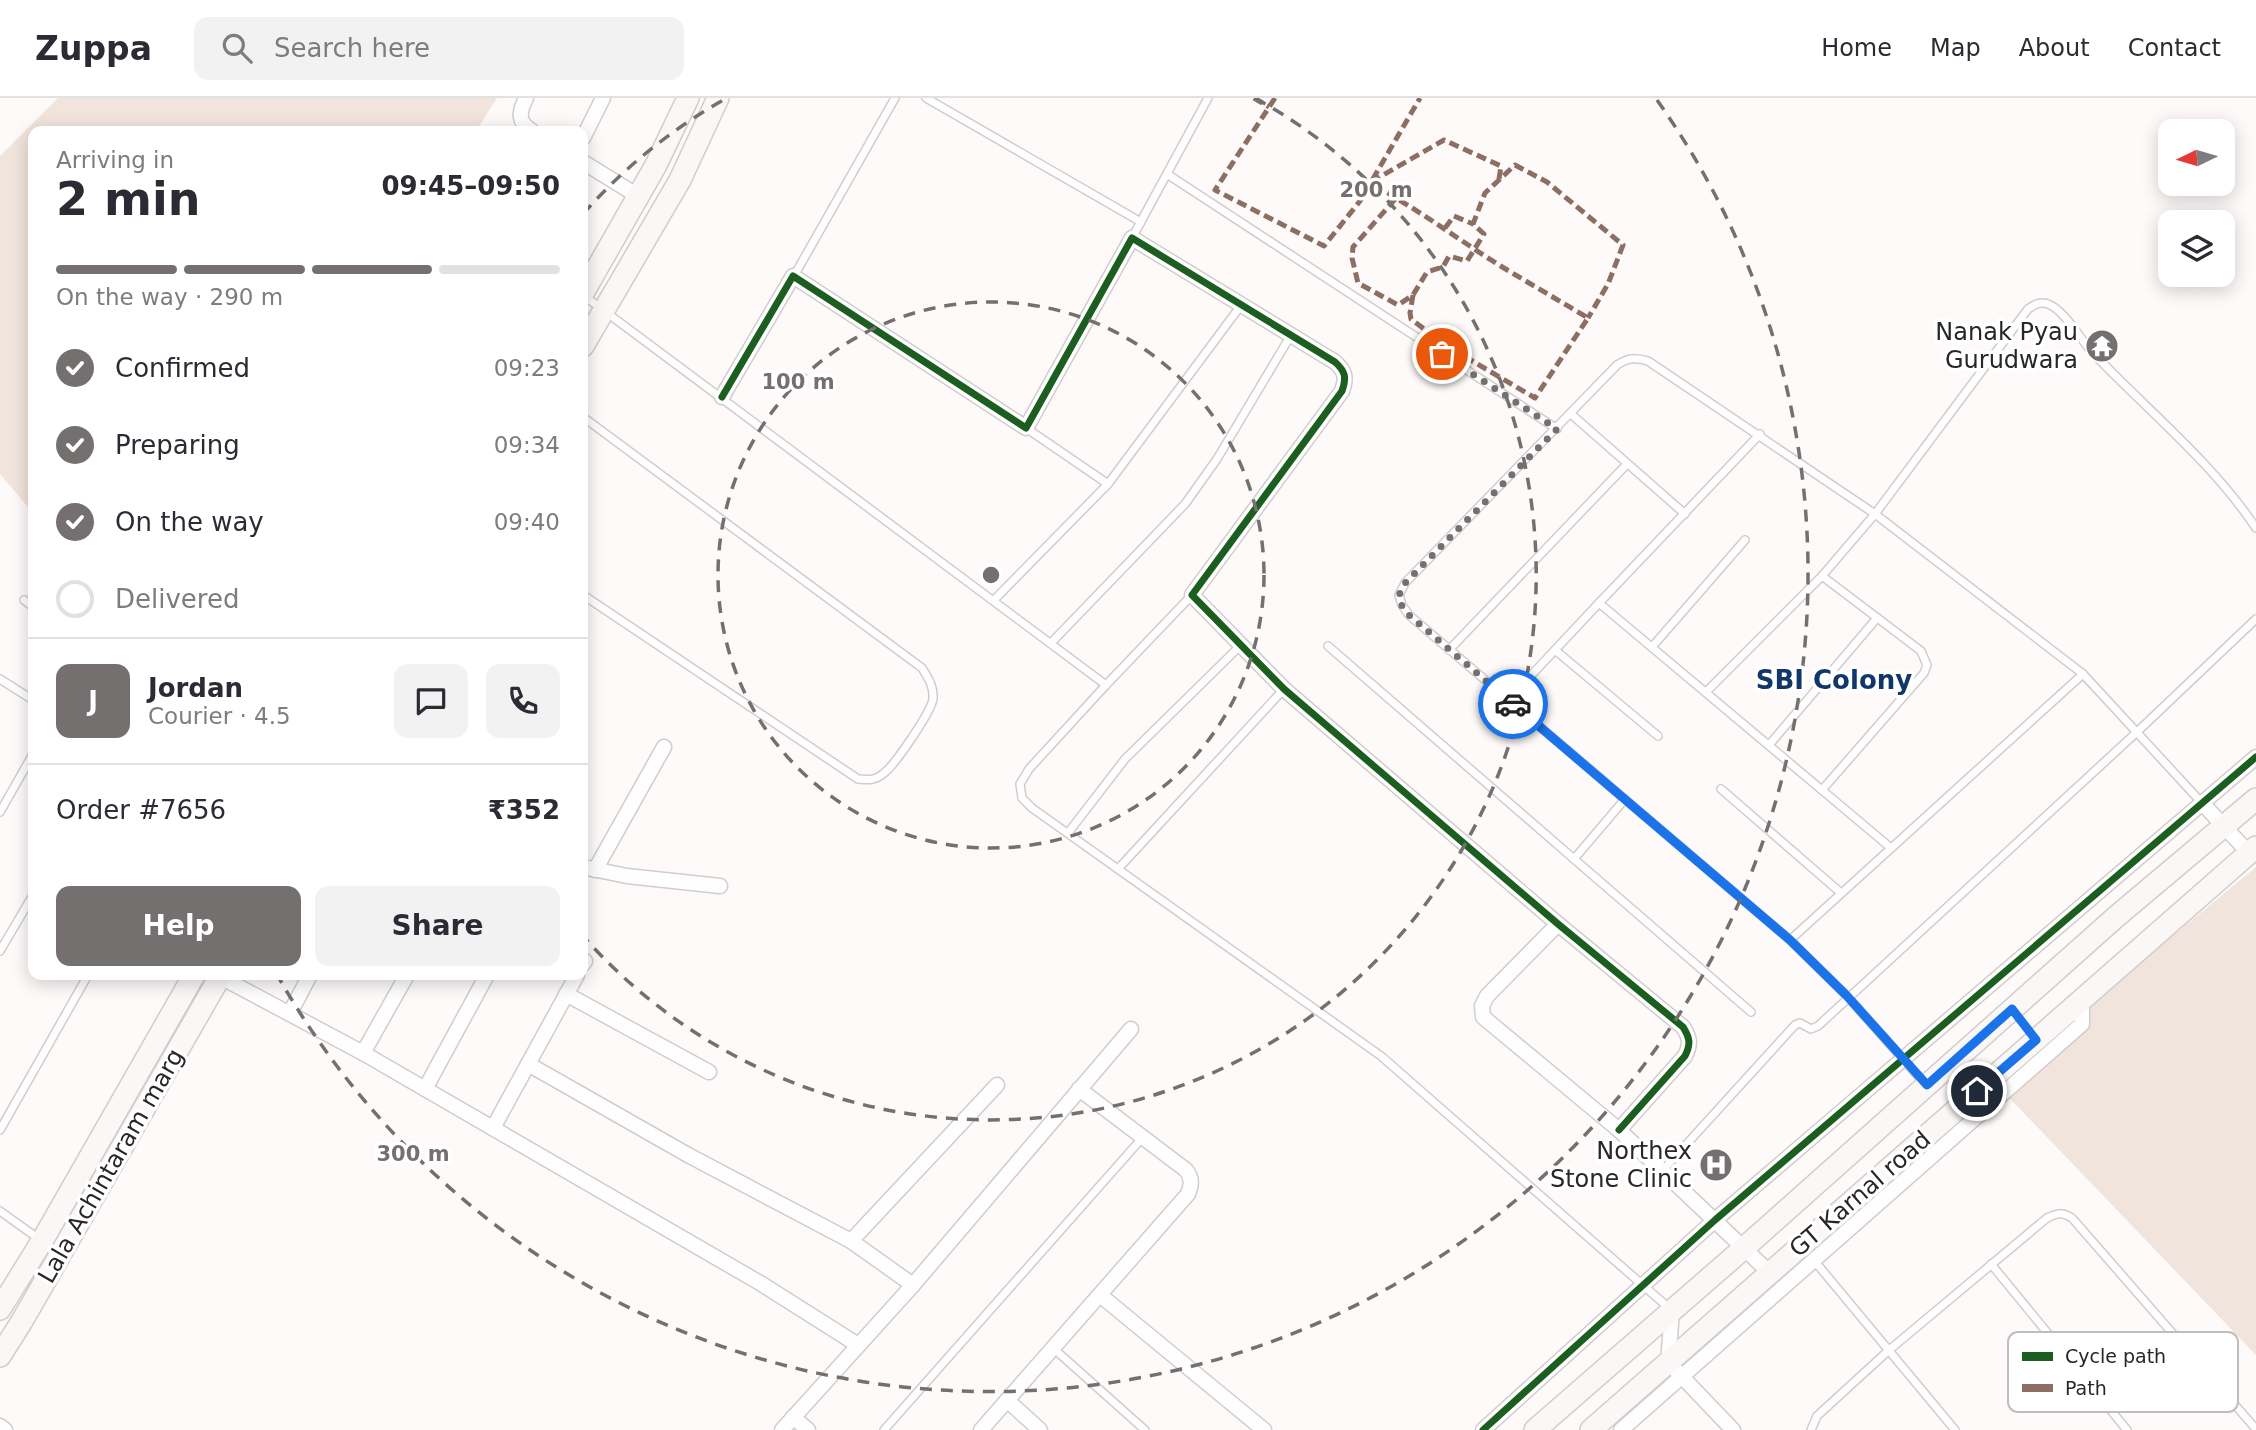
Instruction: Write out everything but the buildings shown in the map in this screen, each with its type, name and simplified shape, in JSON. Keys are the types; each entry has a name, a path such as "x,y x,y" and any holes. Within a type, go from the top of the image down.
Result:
{"main road":[{"path":"588,285 688,98"},
{"path":"588,337 680,180 718,98"},
{"path":"1535,1430 2117,916 2256,799"},
{"name":"GT Karnal road","path":"1591,1430 1675,1370 1770,1273 1807,1253 2036,1040 2252,850"},
{"name":"Lala Achintaram marg","path":"1,1304 42,1241 191,980"},
{"name":"Lala Achintaram marg","path":"0,1356 216,980"},
{"path":"2012,1009 2036,1040"}],"street":[{"path":"526,98 519,116 526,126"},
{"path":"588,128 603,98"},
{"path":"588,165 638,196"},
{"path":"722,397 793,276 1026,428 1132,238 1343,369 1346,380 1342,390 1192,595 1284,689 1683,1027 1689,1037 1690,1047 1685,1056 1619,1130"},
{"path":"664,747 589,868 720,886"},
{"path":"1483,1430 1714,1220 2256,757"},
{"path":"2203,804 2252,850"},
{"path":"1558,923 1487,996 1482,1006 1483,1017 1619,1130 1770,1273"},
{"path":"228,980 425,1088 761,1283 858,1345"},
{"path":"290,1013 307,980"},
{"path":"363,1053 404,980"},
{"path":"425,1088 484,980"},
{"path":"493,1128 574,980"},
{"path":"566,994 709,1072"},
{"path":"1621,1430 1675,1370 1807,1253 2082,1024 2082,999"},
{"path":"782,1430 913,1285 1131,1029"},
{"path":"528,1064 688,1155 851,1241 913,1285"},
{"path":"851,1241 998,1085"},
{"path":"981,1430 1188,1194 1191,1185 1191,1177 1186,1170 1079,1089"},
{"path":"42,1241 60,1254"},
{"path":"1100,1295 1264,1430"},
{"path":"1672,1311 1675,1370 1733,1430"},
{"path":"1007,1400 1040,1430"},
{"path":"793,1417 808,1430"},
{"path":"0,1426 5,1430"}],"lane":[{"path":"793,276 895,98"},
{"path":"926,98 1141,222"},
{"path":"1132,238 1208,98"},
{"path":"1167,174 1557,429"},
{"path":"588,298 1106,685"},
{"path":"1706,692 1822,576 1875,514 2028,309 2037,303 2047,303 2057,310 2091,350 2241,505 2256,528"},
{"path":"994,600 1108,484 1242,304"},
{"path":"1051,643 1185,504 1217,459 1291,335"},
{"path":"1927,1085 1847,996 1790,940 1409,615 1402,606 1399,595 1405,583 1617,365 1626,359 1648,361 1875,514 2083,674 2203,804"},
{"path":"1571,414 1685,514"},
{"path":"588,421 922,668 931,682 933,698 928,713 885,773 871,781 858,779 588,598"},
{"path":"1026,428 1108,484"},
{"path":"1508,700 1760,435"},
{"path":"1450,650 1627,464"},
{"path":"1652,647 1745,540"},
{"path":"1822,576 1921,651 1927,666 1924,673 1822,790"},
{"path":"1192,595 1029,769 1020,784 1022,798 1032,808 1381,1056 1672,1311"},
{"path":"24,600 28,603"},
{"path":"1599,603 1891,848"},
{"path":"1769,745 1877,618"},
{"path":"1662,1171 1794,1025 1800,1023 1807,1029 1815,1028 2256,619"},
{"path":"1068,833 1125,759 1241,645"},
{"path":"1328,646 1751,1012"},
{"path":"1555,650 1658,736"},
{"path":"1790,940 2083,674"},
{"path":"0,679 28,698"},
{"path":"1118,869 1284,689"},
{"path":"0,812 28,763"},
{"path":"1721,789 1841,893"},
{"path":"1574,859 1625,799"},
{"path":"0,951 28,903"},
{"path":"0,1130 85,980"},
{"path":"884,1430 1143,1137"},
{"path":"0,1211 42,1241"},
{"path":"1811,1430 1817,1416 1888,1351 2055,1214 2064,1213 2072,1218 2171,1332"},
{"path":"1807,1253 1955,1430"},
{"path":"1991,1264 2047,1332"},
{"path":"1053,1348 1145,1430"},
{"path":"2238,1408 2256,1429"},
{"path":"2112,1412 2127,1430"}],"shaded area":[{"path":"58,98 497,98 479,126 30,126"},
{"path":"28,128 28,507 0,474 0,156"},
{"path":"2256,867 2256,1355 2238,1336 2238,1332 2234,1332 1995,1083"}],"marked path":[{"path":"1254,98 1269,107"},
{"path":"1275,98 1215,190 1324,246 1360,201 1420,98"},
{"path":"1396,198 1371,182 1444,140 1501,166 1499,179"},
{"path":"1413,295 1411,319 1447,346 1535,398 1588,318 1504,268 1477,251 1464,242 1437,224 1396,198 1353,247 1352,258 1358,283 1398,305 1413,295 1427,272 1443,267 1449,256 1467,261 1484,234 1473,224 1485,193 1515,165 1547,182 1623,245 1608,284 1588,318"},
{"path":"1445,228 1454,216 1473,224"}],"cycle path":[{"path":"722,397 793,276 1026,428 1132,238 1335,362 1344,375 1342,391 1192,595 1284,689 1558,924 1683,1027 1689,1041 1685,1056 1619,1130"},
{"path":"1483,1430 1715,1220 2256,757"}],"way so far":[{"path":"1442,354 1557,429 1405,583 1399,595 1402,606 1409,615 1513,704"}],"place":[{"name":"Nanak Pyau Gurudwara","path":"2102,346"},
{"name":"Northex Stone Clinic","path":"1716,1165"}],"district":[{"name":"SBI Colony","path":"1834,680"}],"route":[{"path":"1513,704 1790,940 1847,996 1927,1085 2012,1009 2036,1040 1977,1091"}]}
